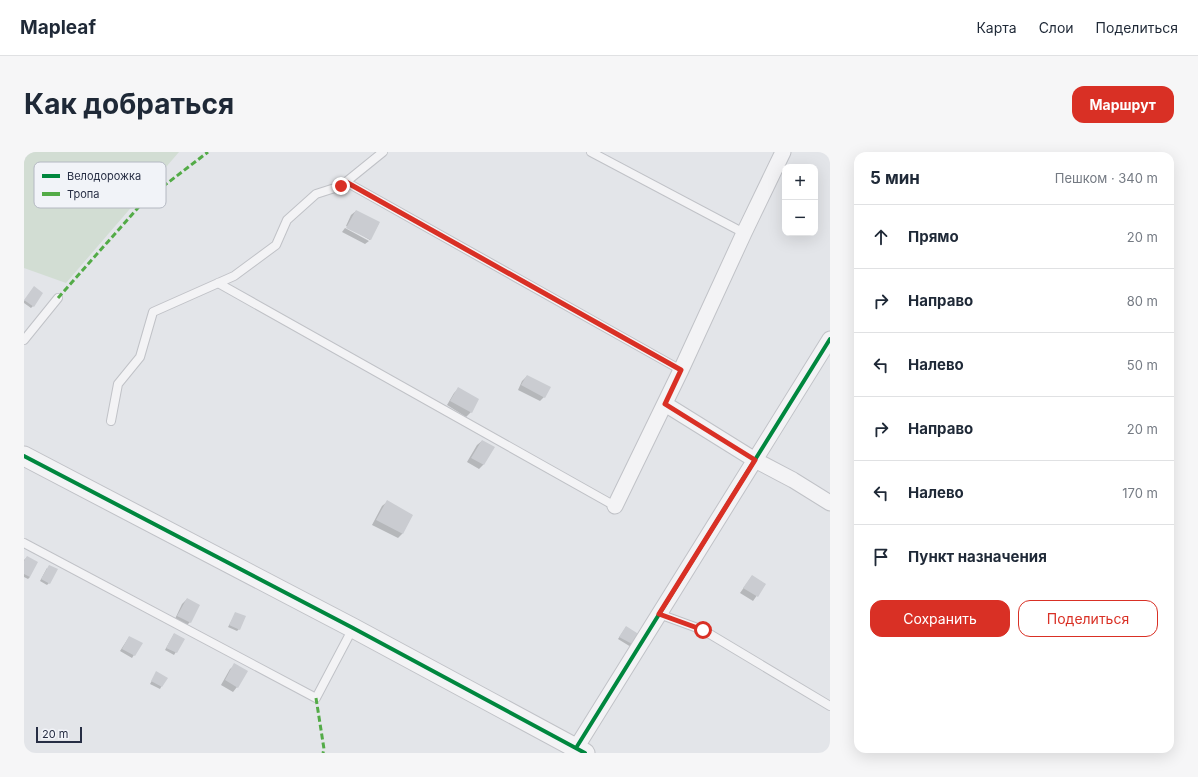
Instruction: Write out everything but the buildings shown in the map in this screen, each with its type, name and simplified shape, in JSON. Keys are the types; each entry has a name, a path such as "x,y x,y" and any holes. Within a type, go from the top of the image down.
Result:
{"street":[{"path":"615,506 665,404 783,152"},
{"path":"24,456 353,628 580,750 659,614 830,339"},
{"path":"665,404 755,460 830,502"}],"lane":[{"path":"111,421 118,384 140,357 152,312 234,276 276,245 287,220 316,194 341,186 383,152"},
{"path":"592,152 744,233"},
{"path":"346,182 681,370"},
{"path":"218,283 615,506"},
{"path":"24,340 58,298"},
{"path":"24,543 316,698 353,628"},
{"path":"659,614 703,630 830,706"}],"shaded area":[{"path":"24,152 179,152 166,167 166,162 34,162 34,208 131,208 66,283 24,268"}],"marked path":[{"path":"166,184 208,152"},
{"path":"58,298 138,208"},
{"path":"316,698 324,749 323,753"}],"cycle path":[{"path":"576,748 830,339"},
{"path":"24,456 353,628 585,753"}],"route":[{"path":"341,186 346,182 681,370 665,404 755,460 659,614 703,630"}]}
